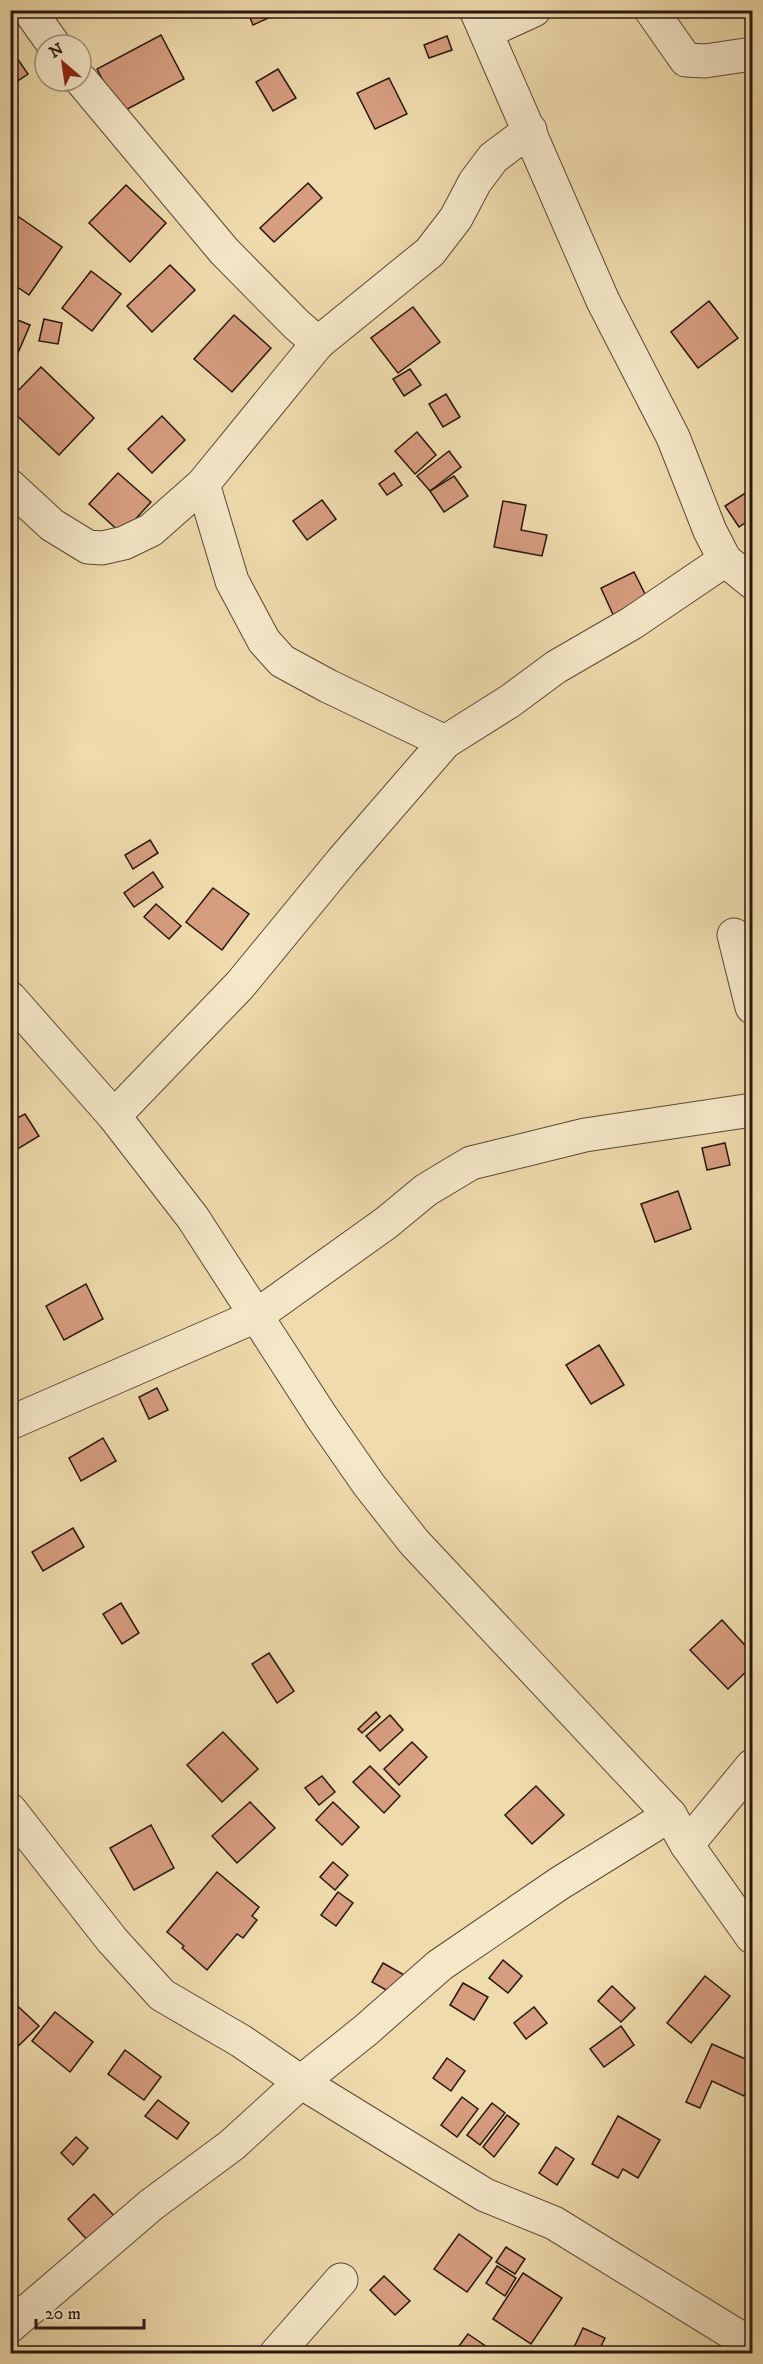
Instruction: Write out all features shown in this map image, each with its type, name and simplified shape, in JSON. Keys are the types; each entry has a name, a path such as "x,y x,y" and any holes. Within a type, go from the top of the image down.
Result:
{"street":[{"path":"28,10 45,33"},
{"path":"534,10 481,21 603,301 673,437 710,531 724,560 753,582"},
{"path":"651,10 686,60 705,61 753,54"},
{"path":"92,93 224,251 297,325 318,343"},
{"path":"10,486 52,525 88,546 102,548 124,543 151,531 203,484 318,343 430,252 456,219 475,182 493,158 530,130"},
{"path":"203,484 232,581 264,641 282,661 328,686 445,742"},
{"path":"114,1116 240,985 342,861 445,742 510,701 556,667 632,623 724,560"},
{"path":"734,935 753,1007"},
{"path":"13,1004 114,1116 193,1218 351,1459 414,1542 670,1815 687,1845 753,1937"},
{"path":"10,1423 256,1316 386,1222 426,1190 471,1163 585,1136 753,1110"},
{"path":"687,1845 753,1766"},
{"path":"10,1810 112,1940 162,1995 242,2041 301,2082 485,2194 555,2223 753,2345"},
{"path":"10,2325 151,2205 232,2145 301,2082 366,2030 440,1965 560,1883 670,1815"},
{"path":"276,2354 341,2280"}],"building":[{"path":"247,10 286,10 253,25"},
{"path":"161,35 184,79 120,113 97,69"},
{"path":"447,36 452,50 429,58 424,45"},
{"path":"10,48 28,74 10,86"},
{"path":"278,69 296,98 273,111 256,82"},
{"path":"389,78 407,114 375,129 357,93"},
{"path":"308,183 322,198 274,242 260,228"},
{"path":"126,185 166,223 130,262 89,223"},
{"path":"19,217 62,247 29,295 10,282 10,228"},
{"path":"170,265 195,290 152,332 127,306"},
{"path":"91,271 121,294 92,331 62,308"},
{"path":"709,301 738,338 698,368 671,332"},
{"path":"413,307 440,342 398,373 371,338"},
{"path":"234,315 271,348 232,392 194,359"},
{"path":"10,317 30,325 14,362 10,361"},
{"path":"44,319 62,323 58,344 39,341"},
{"path":"41,367 94,418 59,455 10,409 10,399"},
{"path":"410,369 421,385 404,396 393,379"},
{"path":"446,394 460,417 443,427 429,404"},
{"path":"162,416 185,440 152,473 128,449"},
{"path":"417,432 436,455 415,474 395,451"},
{"path":"752,443 752,461 746,446"},
{"path":"449,451 461,467 430,491 417,476"},
{"path":"118,473 151,502 122,534 89,504"},
{"path":"394,473 402,485 387,495 379,484"},
{"path":"454,476 468,496 444,512 430,491"},
{"path":"750,490 752,518 739,527 725,506"},
{"path":"322,500 336,519 307,540 293,521"},
{"path":"503,501 526,505 521,530 547,535 542,556 494,547"},
{"path":"634,572 650,604 616,621 601,588"},
{"path":"150,840 158,853 133,869 125,855"},
{"path":"153,872 163,887 134,907 124,893"},
{"path":"213,888 249,914 222,950 186,922"},
{"path":"156,904 181,926 169,939 144,917"},
{"path":"25,1114 39,1136 11,1153 10,1122"},
{"path":"725,1143 730,1165 707,1170 702,1148"},
{"path":"678,1191 691,1229 655,1242 641,1204"},
{"path":"86,1284 103,1319 64,1340 46,1306"},
{"path":"599,1345 624,1385 591,1404 566,1365"},
{"path":"157,1388 168,1410 149,1419 139,1397"},
{"path":"103,1438 116,1461 81,1481 69,1458"},
{"path":"73,1528 84,1547 43,1571 32,1552"},
{"path":"121,1603 139,1633 122,1644 103,1614"},
{"path":"722,1620 752,1653 752,1666 728,1689 690,1650"},
{"path":"269,1653 294,1691 277,1703 252,1664"},
{"path":"376,1712 380,1717 362,1733 358,1729"},
{"path":"390,1715 403,1730 380,1751 366,1736"},
{"path":"223,1732 258,1769 222,1802 187,1765"},
{"path":"412,1742 427,1757 399,1785 384,1769"},
{"path":"370,1766 400,1796 384,1813 353,1782"},
{"path":"322,1776 335,1792 319,1805 305,1788"},
{"path":"536,1786 564,1815 532,1844 505,1815"},
{"path":"250,1802 275,1828 237,1863 212,1836"},
{"path":"333,1802 359,1827 342,1845 316,1820"},
{"path":"151,1825 174,1868 134,1890 110,1848"},
{"path":"333,1862 348,1875 335,1890 320,1877"},
{"path":"217,1872 259,1907 252,1916 257,1920 243,1938 237,1934 207,1970 167,1932"},
{"path":"338,1892 353,1903 336,1926 321,1915"},
{"path":"503,1960 522,1976 508,1993 489,1978"},
{"path":"383,1963 406,1976 395,1995 372,1982"},
{"path":"705,1976 730,1996 691,2043 667,2023"},
{"path":"463,1983 488,1997 474,2020 450,2005"},
{"path":"612,1986 635,2008 621,2022 598,2001"},
{"path":"10,1999 39,2026 10,2054"},
{"path":"534,2007 547,2023 526,2039 514,2023"},
{"path":"55,2012 93,2042 70,2072 32,2041"},
{"path":"621,2026 634,2045 604,2067 590,2049"},
{"path":"712,2044 752,2062 752,2078 744,2096 712,2081 700,2108 686,2102"},
{"path":"125,2050 161,2077 144,2100 108,2074"},
{"path":"447,2058 465,2071 451,2091 433,2078"},
{"path":"462,2097 478,2109 457,2137 441,2125"},
{"path":"158,2100 189,2123 177,2139 145,2116"},
{"path":"492,2103 505,2113 480,2145 467,2135"},
{"path":"507,2115 519,2124 494,2157 483,2147"},
{"path":"618,2116 660,2140 638,2178 623,2169 618,2178 592,2164"},
{"path":"76,2137 88,2148 73,2165 61,2153"},
{"path":"556,2147 574,2159 557,2185 539,2173"},
{"path":"94,2194 116,2218 90,2243 68,2219"},
{"path":"459,2234 492,2258 467,2292 434,2269"},
{"path":"506,2247 525,2259 515,2274 496,2262"},
{"path":"497,2266 516,2278 505,2296 486,2283"},
{"path":"523,2273 562,2298 531,2344 493,2319"},
{"path":"384,2276 410,2301 395,2315 370,2290"},
{"path":"583,2328 605,2338 597,2354 571,2354"},
{"path":"468,2334 487,2347 482,2354 453,2354"}]}
